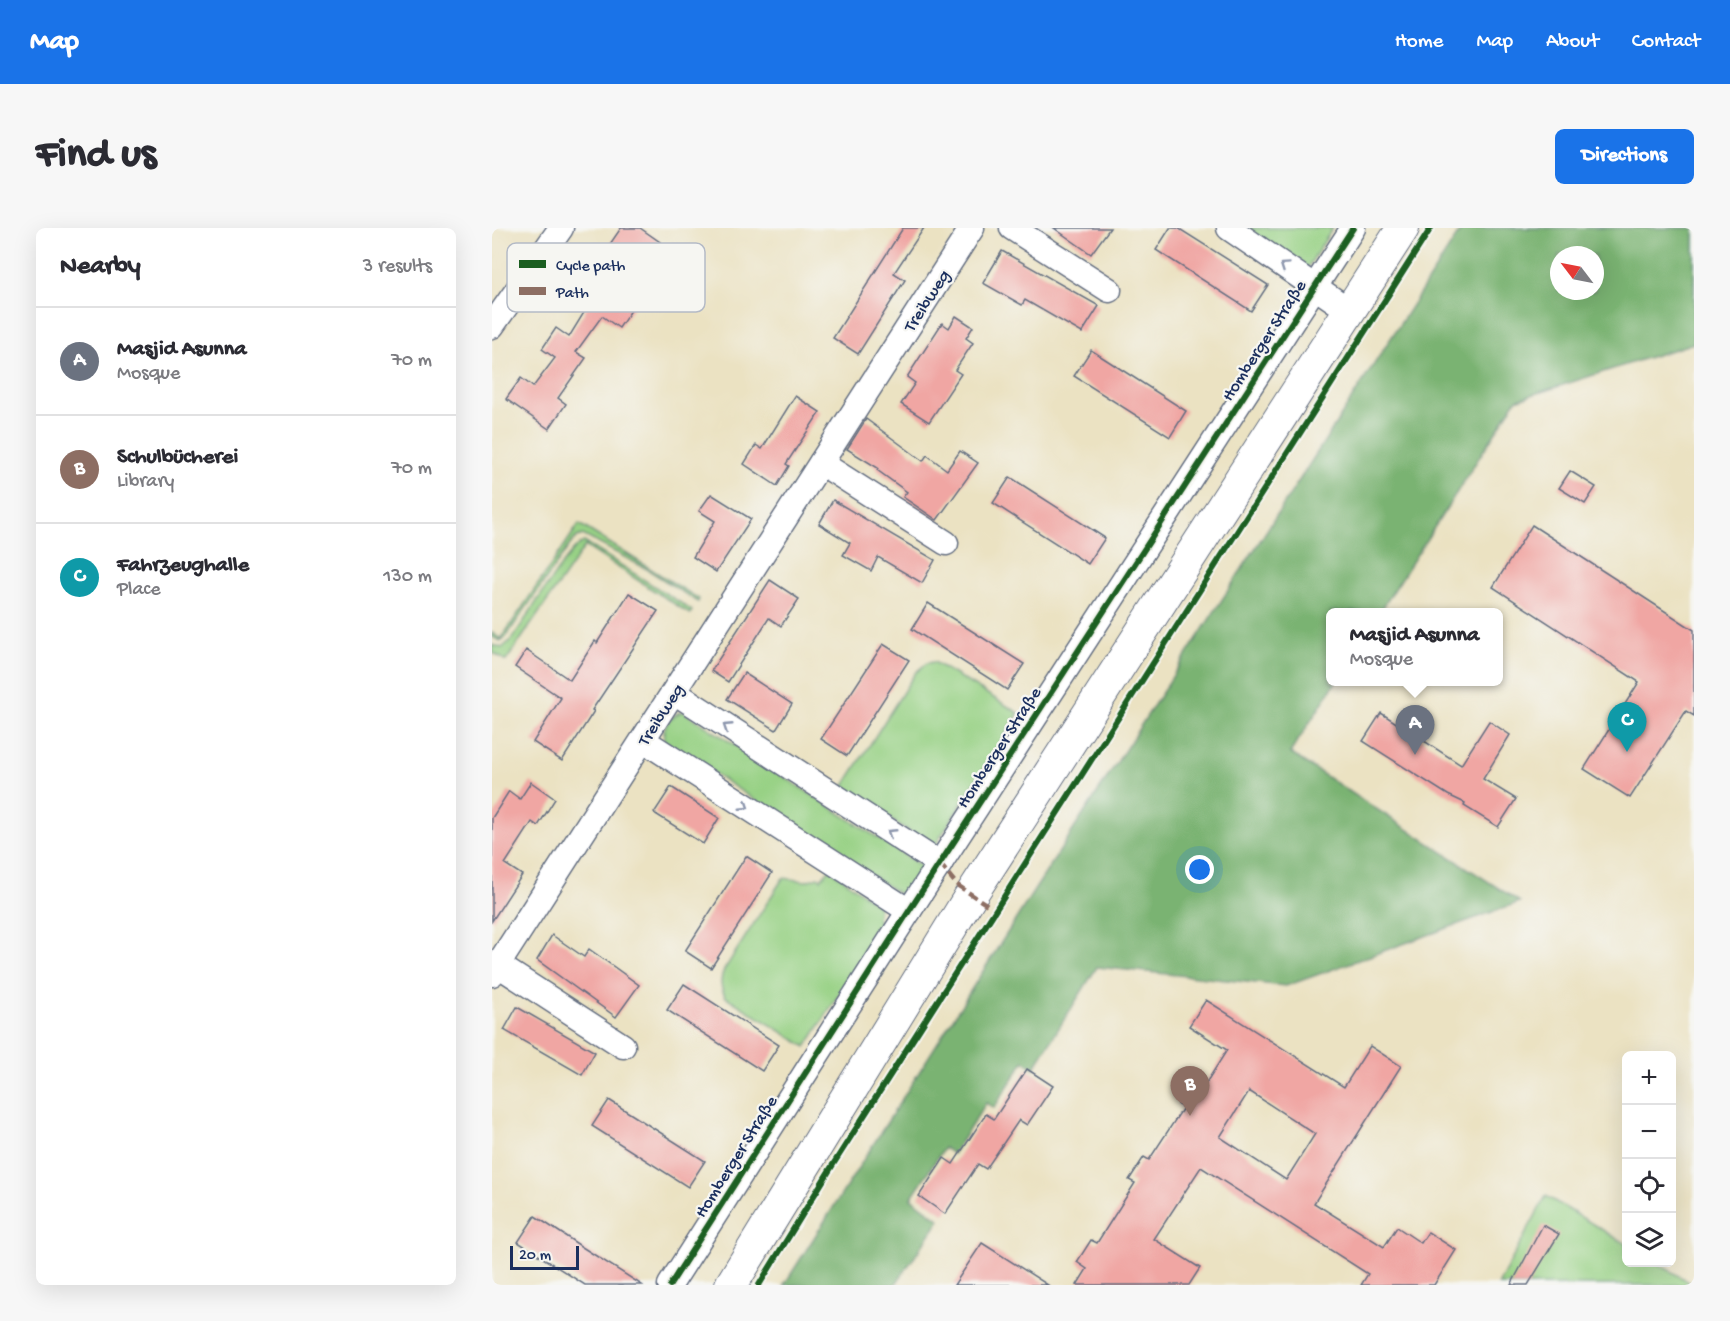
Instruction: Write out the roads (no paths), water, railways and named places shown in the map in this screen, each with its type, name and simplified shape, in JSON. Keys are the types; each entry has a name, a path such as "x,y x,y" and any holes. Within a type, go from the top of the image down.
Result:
{"main road":[{"path":"731,1285 971,895 1403,228"}],"street":[{"path":"550,243 561,228"},
{"name":"Treibweg","path":"623,1046 495,970 972,228"},
{"path":"1012,228 1109,290"},
{"path":"1229,228 1350,311"},
{"name":"Homberger Straße","path":"670,1285 909,911 1353,228"},
{"path":"492,326 507,305"},
{"path":"821,463 946,543"},
{"path":"674,692 940,864"},
{"path":"643,740 909,911"}],"place":[{"name":"Fahrzeughalle","path":"1627,752"},
{"name":"Masjid Asunna","path":"1415,755"},
{"name":"Schulbücherei","path":"1190,1116"}]}
